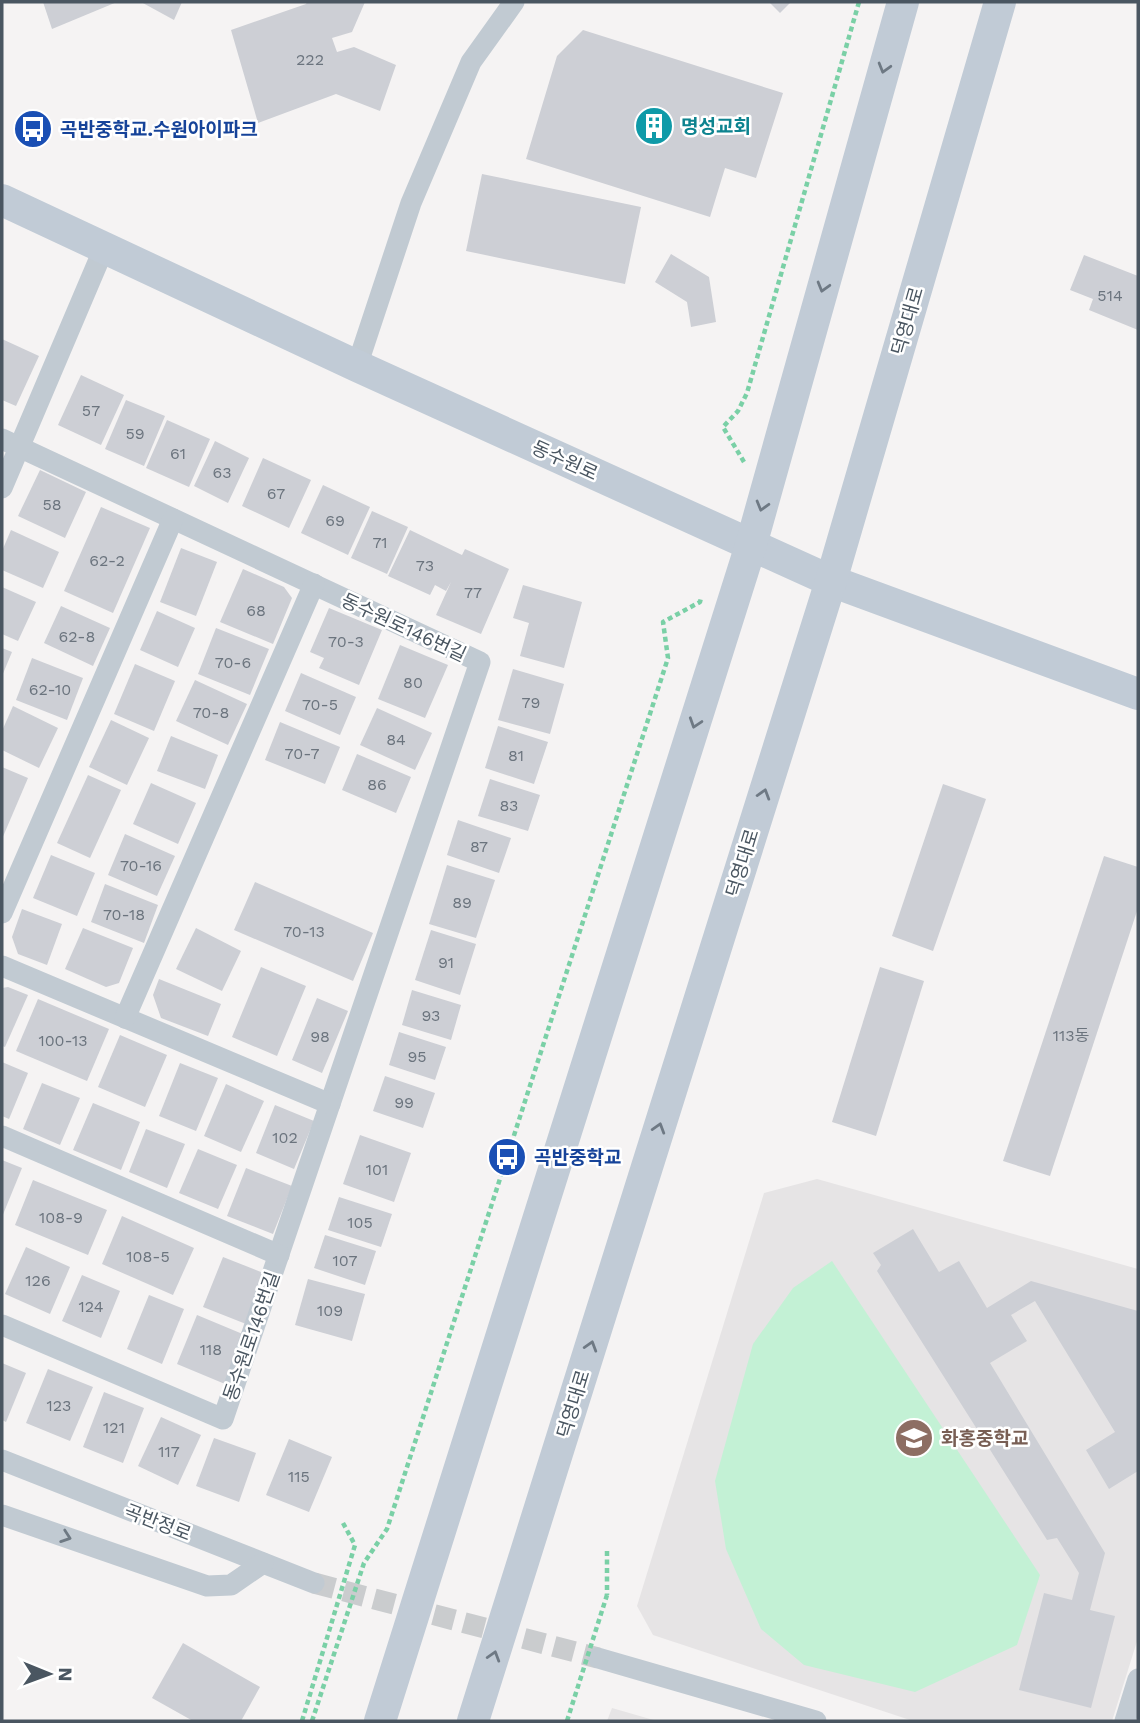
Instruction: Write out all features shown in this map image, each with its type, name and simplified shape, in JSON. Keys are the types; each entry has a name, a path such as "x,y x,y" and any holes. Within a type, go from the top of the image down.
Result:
{"main road":[{"path":"380,1721 751,545 902,2"},
{"name":"덕영대로","path":"473,1721 831,581 1000,2"},
{"name":"동수원로","path":"2,201 831,581 1138,694"}],"street":[{"path":"357,366 411,203 460,87 471,62 514,2"},
{"path":"2,488 10,443 104,248"},
{"name":"동수원로146번길","path":"2,1325 223,1419 480,662 10,443"},
{"path":"2,913 173,519"},
{"path":"125,1018 314,584"},
{"path":"2,966 330,1104"},
{"path":"2,1136 279,1255"},
{"name":"곡반정로","path":"2,1460 314,1583"},
{"path":"2,1515 207,1586 231,1585 263,1563"},
{"path":"598,1658 816,1721"},
{"path":"1125,1721 1138,1679"}],"path":[{"path":"747,467 723,427 738,411 747,393 859,2"},
{"path":"312,1721 364,1563 387,1529 668,658 663,622 700,602"},
{"path":"302,1721 355,1545 343,1523"},
{"path":"566,1721 607,1595 607,1551"}],"shaded area":[{"name":"화홍중학교","path":"817,1179 1138,1269 1138,1638 1112,1721 913,1721 653,1635 637,1606 764,1193"},
{"path":"612,1708 657,1721 607,1721"}],"green space":[{"path":"832,1261 1040,1575 1017,1645 915,1692 804,1665 761,1629 726,1549 715,1481 753,1344 793,1288"}],"building":[{"path":"43,2 117,2 52,29"},
{"path":"141,2 182,2 174,20"},
{"path":"307,2 365,2 352,32 332,38 337,52 354,47 396,65 380,111 336,94 258,123 231,30"},
{"path":"769,2 791,2 780,13"},
{"name":"명성교회","path":"583,30 783,93 756,178 725,168 710,217 526,159 557,56"},
{"path":"482,174 641,207 625,284 466,251"},
{"path":"671,254 709,277 716,322 691,327 687,302 655,282"},
{"path":"1084,255 1138,276 1138,330 1089,310 1093,299 1070,290"},
{"path":"2,339 39,356 16,406 2,400"},
{"path":"81,375 124,395 101,445 58,425"},
{"path":"126,400 165,416 144,466 105,449"},
{"path":"167,420 210,439 189,487 146,468"},
{"path":"215,441 249,458 228,503 194,486"},
{"path":"263,458 311,480 289,528 242,506"},
{"path":"40,470 86,492 65,538 18,516"},
{"path":"323,485 370,507 348,555 301,533"},
{"path":"101,507 150,528 113,613 64,591"},
{"path":"372,511 408,527 387,574 351,558"},
{"path":"11,530 59,552 43,588 2,570 2,551"},
{"path":"410,530 462,555 465,549 509,569 481,634 436,615 451,582 446,591 435,585 430,595 388,576"},
{"path":"181,548 217,562 196,616 160,602"},
{"path":"243,569 284,587 292,598 273,644 220,622"},
{"path":"523,585 582,602 564,668 520,656 529,623 513,618"},
{"path":"2,587 36,602 18,641 2,634"},
{"path":"61,606 110,628 93,666 44,643"},
{"path":"329,608 382,630 359,685 319,668 324,658 310,652"},
{"path":"157,611 195,628 178,667 140,650"},
{"path":"216,628 269,649 250,695 198,674"},
{"path":"400,645 448,665 425,718 378,699"},
{"path":"2,648 12,652 2,676"},
{"path":"32,658 83,678 67,720 16,700"},
{"path":"135,664 175,681 154,731 114,714"},
{"path":"513,669 564,684 550,734 498,720"},
{"path":"301,673 356,697 340,735 285,711"},
{"path":"195,680 247,704 228,745 176,721"},
{"path":"13,706 58,728 39,768 2,750 2,731"},
{"path":"377,708 432,733 415,770 360,745"},
{"path":"111,720 149,738 127,785 89,767"},
{"path":"280,722 340,747 325,784 265,760"},
{"path":"498,726 548,742 534,784 485,768"},
{"path":"171,736 218,755 205,789 157,771"},
{"path":"357,754 411,777 396,813 342,790"},
{"path":"2,767 28,778 2,839"},
{"path":"88,775 121,790 90,858 57,843"},
{"path":"490,779 540,795 528,831 478,816"},
{"path":"151,783 196,803 178,844 133,824"},
{"path":"943,784 986,799 933,951 892,936"},
{"path":"458,820 511,838 499,873 447,855"},
{"path":"125,834 175,856 157,896 108,875"},
{"path":"51,855 95,873 77,916 33,898"},
{"path":"1104,856 1138,867 1138,908 1050,1176 1003,1161"},
{"path":"447,865 495,880 476,938 429,924"},
{"path":"255,882 373,933 353,981 234,930"},
{"path":"105,884 158,905 144,943 91,922"},
{"path":"22,909 62,924 47,965 18,954 12,937"},
{"path":"83,928 133,948 119,983 106,987 65,969"},
{"path":"196,928 241,951 222,991 176,969"},
{"path":"431,930 476,944 460,995 415,980"},
{"path":"261,967 306,986 277,1056 232,1037"},
{"path":"880,967 924,981 876,1136 832,1122"},
{"path":"159,979 221,1004 208,1036 161,1018 153,995"},
{"path":"8,987 28,995 5,1047 2,1046 2,988"},
{"path":"412,990 461,1005 451,1040 402,1025"},
{"path":"317,998 348,1011 322,1073 292,1060"},
{"path":"38,999 109,1029 87,1081 16,1051"},
{"path":"399,1032 446,1047 435,1080 389,1065"},
{"path":"120,1035 167,1055 145,1107 98,1087"},
{"path":"2,1062 28,1073 9,1119 2,1116"},
{"path":"180,1063 218,1078 196,1131 159,1116"},
{"path":"385,1076 435,1093 423,1128 373,1111"},
{"path":"42,1083 80,1098 60,1145 23,1129"},
{"path":"226,1084 264,1101 241,1152 204,1136"},
{"path":"93,1103 140,1122 121,1170 73,1150"},
{"path":"275,1105 314,1121 294,1169 256,1153"},
{"path":"146,1129 185,1144 167,1188 129,1172"},
{"path":"360,1135 411,1153 394,1202 343,1184"},
{"path":"198,1149 237,1165 218,1209 179,1193"},
{"path":"2,1160 22,1168 2,1217"},
{"path":"246,1168 292,1186 273,1234 227,1216"},
{"path":"33,1180 107,1210 88,1255 15,1225"},
{"path":"339,1197 392,1214 381,1247 328,1230"},
{"path":"122,1216 194,1248 173,1295 102,1264"},
{"path":"913,1229 939,1272 959,1261 987,1308 1031,1281 1138,1311 1138,1471 1109,1489 1086,1450 1115,1432 1035,1301 1011,1315 1027,1341 990,1363 1105,1553 1090,1610 1115,1616 1091,1708 1019,1690 1044,1593 1072,1600 1079,1573 1057,1538 1047,1540 877,1271 881,1265 873,1253"},
{"path":"325,1235 376,1251 365,1285 314,1268"},
{"path":"26,1247 70,1267 50,1314 5,1294"},
{"path":"223,1257 266,1274 246,1324 203,1307"},
{"path":"82,1275 120,1291 101,1338 62,1321"},
{"path":"308,1279 365,1294 352,1341 295,1325"},
{"path":"149,1295 184,1309 162,1364 127,1349"},
{"path":"197,1315 245,1335 225,1384 177,1364"},
{"path":"2,1363 26,1373 6,1422 2,1420"},
{"path":"48,1369 93,1387 70,1441 26,1423"},
{"path":"104,1392 144,1408 123,1463 83,1447"},
{"path":"161,1417 201,1435 178,1485 138,1466"},
{"path":"214,1438 256,1453 239,1502 196,1486"},
{"path":"289,1439 332,1457 309,1512 266,1495"},
{"path":"183,1643 260,1687 241,1721 193,1721 152,1698"}],"tunnel":[{"path":"314,1583 598,1658"}],"place":[{"name":"명성교회","path":"654,126"},
{"name":"곡반중학교.수원아이파크","path":"33,129"},
{"name":"곡반중학교","path":"507,1157"},
{"name":"화홍중학교","path":"914,1438"}]}
